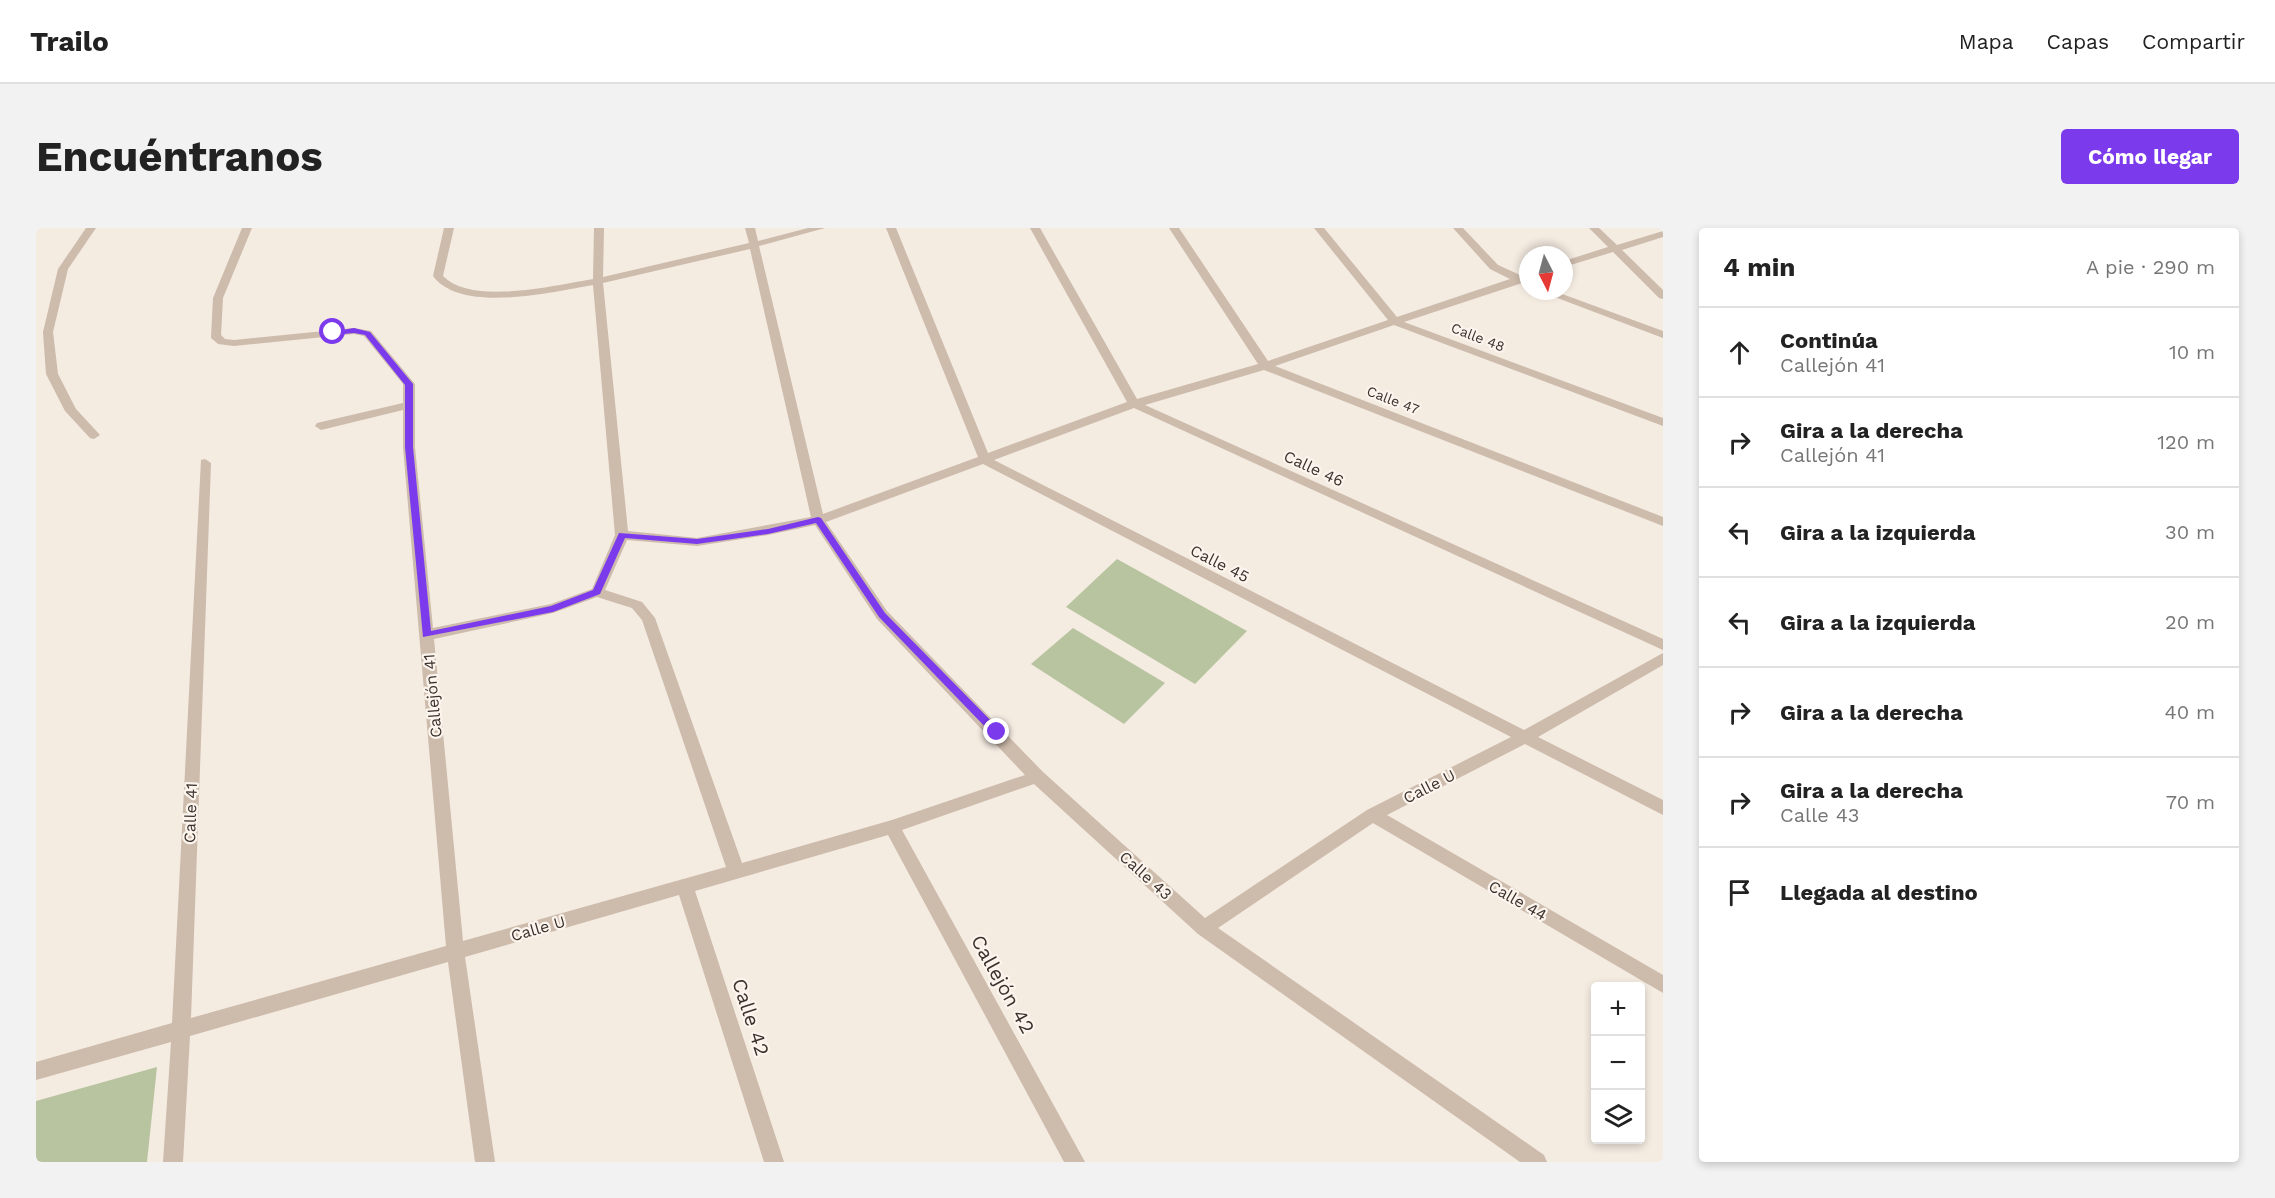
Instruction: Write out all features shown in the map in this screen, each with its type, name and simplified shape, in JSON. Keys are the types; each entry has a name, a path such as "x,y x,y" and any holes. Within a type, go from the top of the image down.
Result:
{"street":[{"path":"91,228 63,269 48,332 52,374 71,411 94,435"},
{"name":"Callejón 41","path":"248,228 218,298 215,336 222,342 234,343 354,330 367,333 409,384 409,447 455,951 486,1162"},
{"path":"449,228 438,276 442,282 453,288 467,293 488,295 581,285 820,228"},
{"path":"597,592 622,535 598,281 599,228"},
{"path":"750,228 818,520"},
{"path":"891,228 985,460"},
{"path":"1035,228 1134,404"},
{"path":"1174,228 1264,366"},
{"path":"1319,228 1395,322"},
{"path":"1458,228 1494,267 1519,277"},
{"path":"1594,228 1663,296"},
{"path":"1573,261 1663,234"},
{"path":"622,535 697,542 768,531 818,520 1134,404 1264,366 1519,281"},
{"path":"1568,300 1663,335"},
{"name":"Calle 48","path":"1395,322 1663,422"},
{"name":"Calle 47","path":"1264,366 1663,522"},
{"name":"Calle 46","path":"1134,404 1663,645"},
{"path":"321,426 409,405"},
{"name":"Calle 45","path":"985,460 1663,808"},
{"name":"Calle 41","path":"172,1162 181,1029 205,463"},
{"name":"Calle 43","path":"818,520 882,615 997,732 1037,777 1203,928 1537,1162"},
{"path":"426,635 553,608 597,592 637,605 648,618 736,872"},
{"name":"Calle U","path":"1203,928 1373,814 1523,738 1663,658"},
{"name":"Calle U","path":"36,1071 892,827 1037,777"},
{"name":"Calle 44","path":"1373,814 1663,985"},
{"name":"Callejón 42","path":"892,827 1075,1162"},
{"name":"Calle 42","path":"685,886 774,1162"}],"green space":[{"path":"1117,559 1247,631 1195,684 1066,607"},
{"path":"1073,628 1165,683 1124,724 1031,664"},
{"path":"157,1067 147,1162 36,1162 36,1101"}],"route":[{"path":"333,332 354,330 367,333 409,384 409,447 426,635 553,608 597,592 622,535 697,542 768,531 818,520 882,615 997,732"}]}
